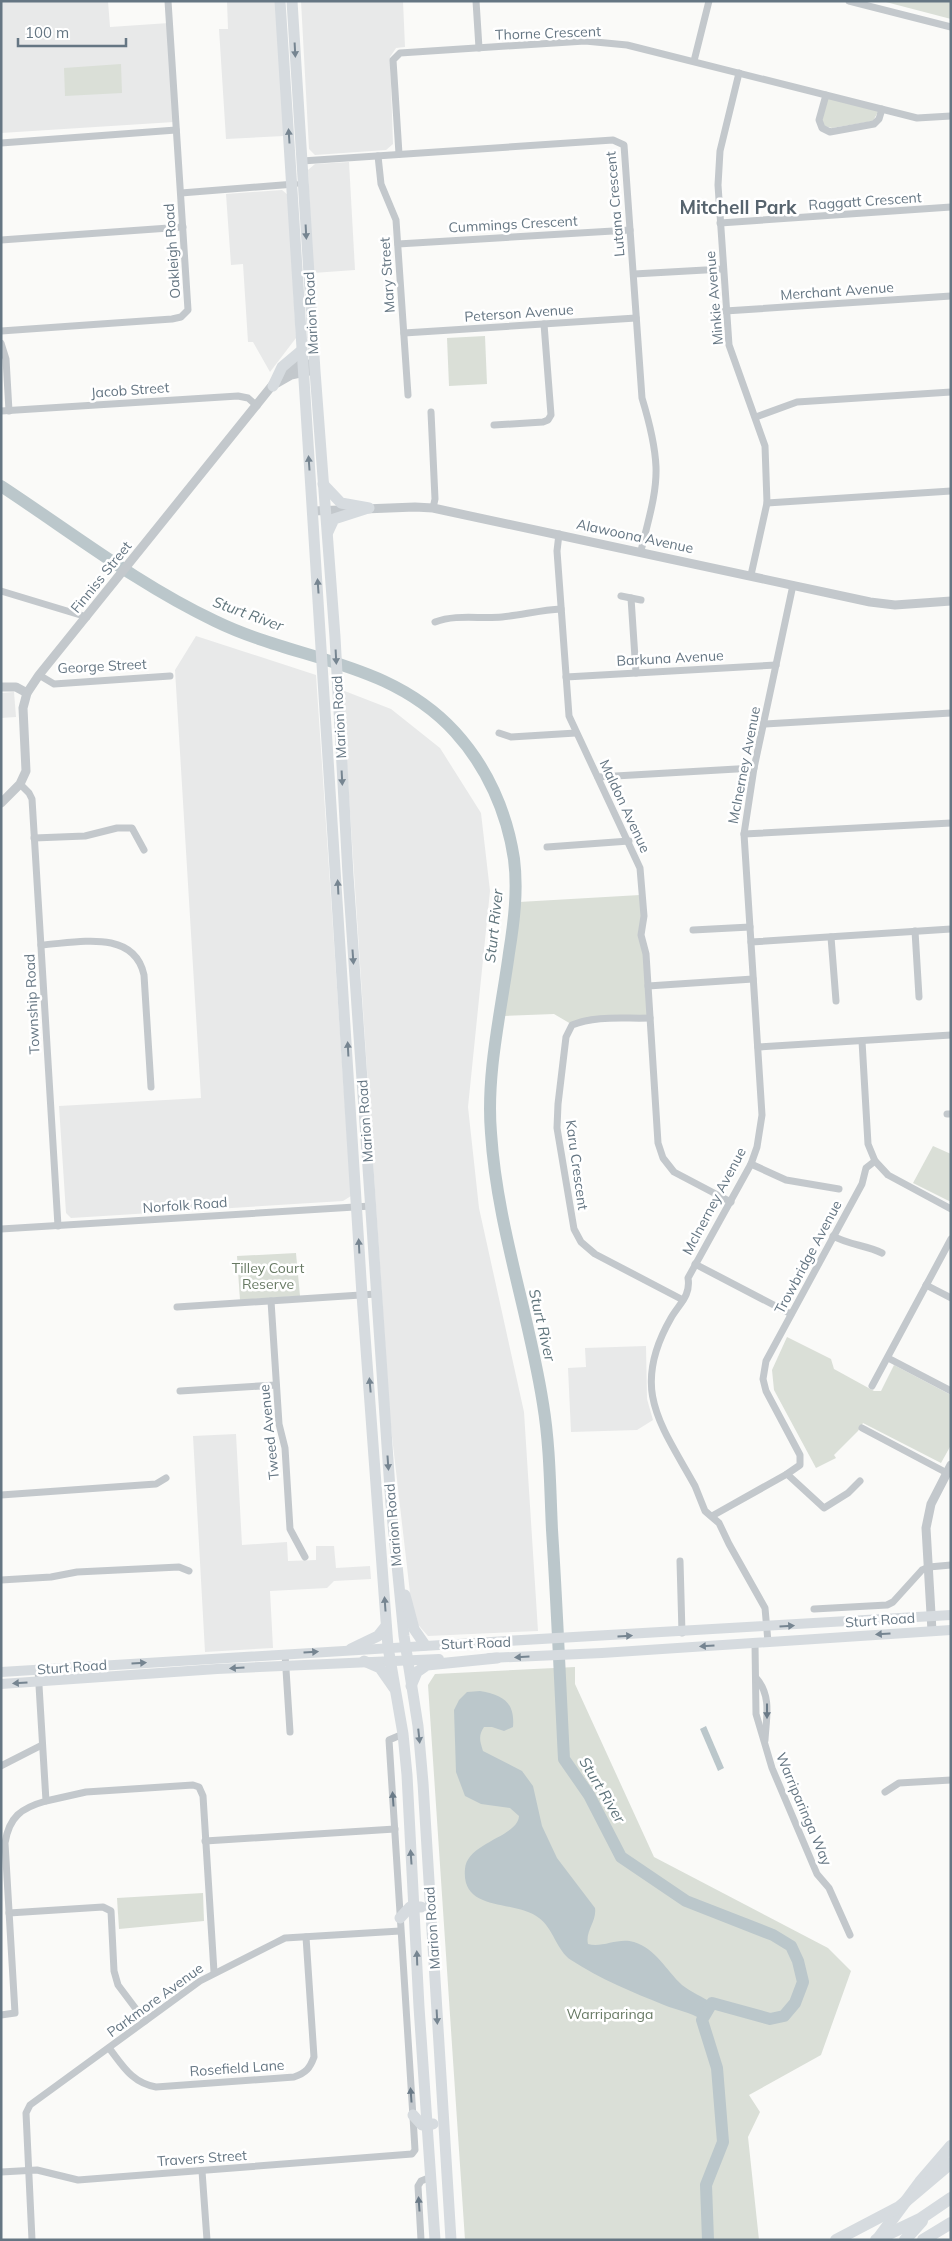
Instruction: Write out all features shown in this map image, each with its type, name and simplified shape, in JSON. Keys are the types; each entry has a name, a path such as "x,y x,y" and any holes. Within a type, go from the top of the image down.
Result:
{"highway":[{"path":"876,2240 951,2146"},
{"path":"836,2240 899,2207 951,2162"},
{"path":"844,2240 880,2222 951,2172"},
{"path":"905,2240 951,2190"},
{"path":"876,2240 920,2218 951,2198"},
{"path":"923,2240 951,2222"},
{"path":"932,2240 951,2231"}],"main road":[{"name":"Marion Road","path":"280,1 298,184 322,668 362,1295 386,1626 403,1734 435,2240"},
{"name":"Marion Road","path":"292,1 302,160 298,184 302,351 308,368 328,532 348,875 383,1392 396,1562 405,1646 422,1764 451,2240"},
{"path":"273,386 282,366 302,351"},
{"path":"323,484 341,503 369,508"},
{"path":"328,532 335,519 369,508"},
{"path":"372,1418 383,1392"},
{"path":"396,1562 414,1629 425,1644"},
{"name":"Sturt Road","path":"1,1672 425,1644 682,1633 951,1615"},
{"path":"351,1649 378,1636 386,1626"},
{"name":"Sturt Road","path":"1,1684 286,1665 498,1658 755,1644 951,1630"},
{"path":"215,1658 217,1669"},
{"path":"411,1688 416,1672 427,1666 498,1658"},
{"path":"364,1661 380,1668 395,1689"},
{"path":"400,1918 405,1910 415,1906 424,1908 431,1916"},
{"path":"419,2007 427,1989 432,1988 436,1991"},
{"path":"413,2115 420,2123 428,2125 436,2122 437,2109 442,2098"},
{"path":"431,2177 439,2179 448,2186"}],"street":[{"name":"Oakleigh Road","path":"1,330 181,317 188,310 168,1"},
{"path":"476,1 479,48"},
{"path":"694,62 709,1"},
{"path":"849,1 951,28"},
{"name":"Thorne Crescent","path":"399,154 393,60 395,55 400,53 585,41 627,45 917,118 951,116"},
{"name":"Minkie Avenue","path":"739,73 720,151 718,185 729,345 743,389 756,417 765,446 766,503 751,575"},
{"path":"826,95 819,120 822,128 830,132 874,124 879,119 882,109"},
{"path":"1,142 176,130"},
{"name":"Lutana Crescent","path":"302,160 620,141 625,150 642,398 652,432 656,468 653,499 641,551"},
{"name":"Mary Street","path":"378,156 381,184 396,220 408,395"},
{"path":"181,192 298,184"},
{"name":"Raggatt Crescent","path":"720,223 951,207"},
{"path":"1,240 183,227"},
{"name":"Cummings Crescent","path":"398,244 630,230"},
{"path":"634,274 723,269"},
{"name":"Merchant Avenue","path":"726,311 951,296"},
{"name":"Peterson Avenue","path":"404,333 636,318"},
{"path":"494,425 543,422 548,420 551,415 544,324"},
{"path":"1,343 6,359 5,411"},
{"name":"Finniss Street","path":"20,784 26,771 23,708 27,694 39,675 283,372 294,366 308,368"},
{"path":"756,417 797,402 951,392"},
{"name":"Jacob Street","path":"5,411 225,396 248,398 257,406"},
{"path":"431,412 435,499 433,508"},
{"path":"766,503 951,491"},
{"name":"Alawoona Avenue","path":"313,511 369,508 433,508 887,604 951,601"},
{"name":"Maldon Avenue","path":"559,534 557,551 569,716 640,868 644,916 641,935 646,954 658,1143 663,1158 674,1172 731,1202"},
{"name":"McInerney Avenue","path":"768,1642 765,1608 719,1523 705,1511 695,1486 659,1421 651,1390 652,1368 657,1344 690,1287 688,1278 695,1264 706,1250 751,1164 757,1147 762,1115 744,834 754,768 765,724 793,585"},
{"path":"1,592 87,617"},
{"path":"622,596 641,600"},
{"path":"631,598 636,673"},
{"path":"435,622 448,617 504,616 534,610 561,609"},
{"name":"Barkuna Avenue","path":"566,677 776,665"},
{"name":"George Street","path":"39,675 54,684 170,676"},
{"path":"1,687 16,687 27,694"},
{"path":"765,724 951,713"},
{"path":"499,733 511,737 576,733"},
{"path":"598,777 754,768"},
{"path":"1,803 20,784"},
{"name":"Township Road","path":"20,784 32,799 58,1226"},
{"path":"744,834 951,823"},
{"path":"34,838 85,836 116,828 132,828 144,850"},
{"path":"546,847 629,841"},
{"path":"693,930 750,927"},
{"path":"751,942 951,929"},
{"path":"915,932 919,997"},
{"path":"831,937 836,1001"},
{"path":"41,946 108,942 124,946 136,955 142,965 144,975 151,1086"},
{"path":"648,986 753,979"},
{"name":"Karu Crescent","path":"650,1018 618,1020 605,1017 572,1025 566,1037 557,1128 574,1229 581,1242 595,1254 683,1300"},
{"path":"758,1047 951,1035"},
{"path":"862,1040 868,1144 875,1161 888,1175 951,1209"},
{"name":"Trowbridge Avenue","path":"787,1474 800,1464 800,1455 766,1391 763,1379 770,1352 862,1184 866,1168 875,1161"},
{"path":"751,1164 786,1180 839,1189"},
{"name":"Norfolk Road","path":"1,1229 371,1206"},
{"path":"833,1236 847,1244 871,1248 882,1253"},
{"path":"872,1386 951,1240"},
{"path":"695,1264 791,1314"},
{"path":"926,1285 951,1298"},
{"path":"177,1307 376,1294"},
{"name":"Tweed Avenue","path":"271,1301 279,1424 285,1448 290,1529 305,1557"},
{"path":"888,1358 951,1391"},
{"path":"180,1391 276,1386"},
{"path":"862,1428 949,1469 932,1504 926,1528 932,1631"},
{"path":"712,1516 787,1474 824,1508 848,1493 860,1481"},
{"path":"1,1495 156,1484 166,1478"},
{"path":"680,1561 682,1633"},
{"path":"814,1609 887,1605 893,1602 918,1573 928,1567 951,1565"},
{"path":"1,1580 51,1577 77,1572 171,1567 180,1567 189,1571"},
{"name":"Warriparinga Way","path":"755,1644 756,1714 772,1768 817,1874 830,1888 850,1935"},
{"path":"285,1654 290,1732"},
{"path":"38,1669 46,1801"},
{"name":"Warriparinga Way","path":"757,1679 764,1691 767,1706 765,1745"},
{"path":"403,1734 389,1740 413,2115"},
{"path":"1,1766 42,1745"},
{"path":"885,1792 899,1783 951,1780"},
{"path":"1,2015 15,2013 5,1843 7,1830 11,1820 19,1812 46,1801 86,1792 193,1785 200,1787 203,1796 214,1972"},
{"path":"205,1841 395,1830"},
{"path":"9,1913 103,1907 111,1911 114,1971 118,1984 145,2021"},
{"name":"Parkmore Avenue","path":"32,2240 26,2113 30,2105 214,1972 286,1938 400,1932"},
{"name":"Rosefield Lane","path":"109,2048 129,2075 143,2084 156,2087 294,2077 304,2074 311,2067 314,2057 306,1937"},
{"name":"Travers Street","path":"1,2172 29,2170 78,2180 406,2156 412,2154 415,2150 413,2115"},
{"path":"202,2171 207,2240"},
{"path":"421,2240 418,2186 421,2181 431,2177"}],"shaded area":[{"path":"1,1 108,1 110,27 169,23 174,122 1,133"},
{"path":"227,1 276,1 284,136 226,139 219,29 228,29"},
{"path":"301,1 403,1 405,47 396,48 390,57 393,144 386,150 315,155 309,149"},
{"path":"349,162 355,270 313,273 308,170 315,164"},
{"path":"282,190 288,195 296,338 270,372 253,342 248,342 243,264 231,265 226,194"},
{"path":"196,636 316,675 351,1196 343,1201 71,1218 66,1213 59,1106 201,1098 175,670"},
{"path":"342,690 391,709 440,748 481,813 490,891 468,1107 479,1208 524,1412 538,1631 428,1636 413,1619 390,1419"},
{"path":"14,692 16,717 1,718 1,693"},
{"path":"646,1346 647,1399 653,1420 637,1430 571,1432 568,1368 586,1367 585,1348"},
{"path":"236,1434 242,1545 287,1542 288,1561 316,1560 316,1546 334,1546 336,1568 370,1566 371,1579 334,1581 327,1588 270,1591 273,1648 205,1652 193,1436"},
{"path":"480,1691 502,1698 510,1706 513,1727 504,1731 492,1727 484,1727 480,1739 483,1751 522,1771 533,1786 542,1826 557,1858 595,1908 588,1935 588,1944 599,1945 616,1941 628,1941 642,1945 660,1960 682,1985 712,2003 702,2020 628,1990 593,1973 566,1956 544,1922 539,1918 529,1912 480,1899 472,1893 466,1883 465,1869 468,1860 474,1852 510,1829 516,1823 519,1816 510,1808 481,1804 465,1796 456,1772 454,1710 459,1700 467,1692"},
{"path":"706,1726 724,1768 718,1771 700,1729"}],"green space":[{"path":"882,1 951,1 951,19"},
{"path":"121,64 122,93 65,96 64,68"},
{"path":"826,97 879,110 873,121 832,128 824,126 821,120"},
{"path":"485,336 487,384 449,386 447,338"},
{"path":"640,895 649,1015 571,1024 554,1014 504,1016 519,902"},
{"path":"933,1146 951,1154 951,1202 913,1183"},
{"name":"Tilley Court Reserve","path":"296,1253 300,1296 240,1300 237,1256"},
{"path":"787,1337 831,1359 834,1369 874,1391 881,1391 894,1365 951,1395 951,1445 941,1463 863,1423 858,1431 834,1455 836,1458 816,1468 774,1390 772,1370"},
{"name":"Warriparinga","path":"575,1667 575,1684 654,1857 828,1948 851,1971 821,2055 749,2095 760,2112 748,2137 759,2240 465,2240 428,1685 435,1674"},
{"path":"203,1893 204,1921 119,1929 117,1898"}],"waterway":[{"name":"Sturt River","path":"1,486 132,575 187,607 246,634 341,664 401,690 429,708 455,732 477,760 501,807 514,859 515,906 492,1066 491,1133 494,1168 506,1236 537,1370 547,1436 564,1759 589,1795 621,1857 686,1901 773,1935 791,1946 798,1961 803,1982 795,2003 784,2016 770,2019 712,2003 702,2020 717,2068 723,2142 706,2185 708,2240"}],"district":[{"name":"Mitchell Park","path":"738,207"}]}
